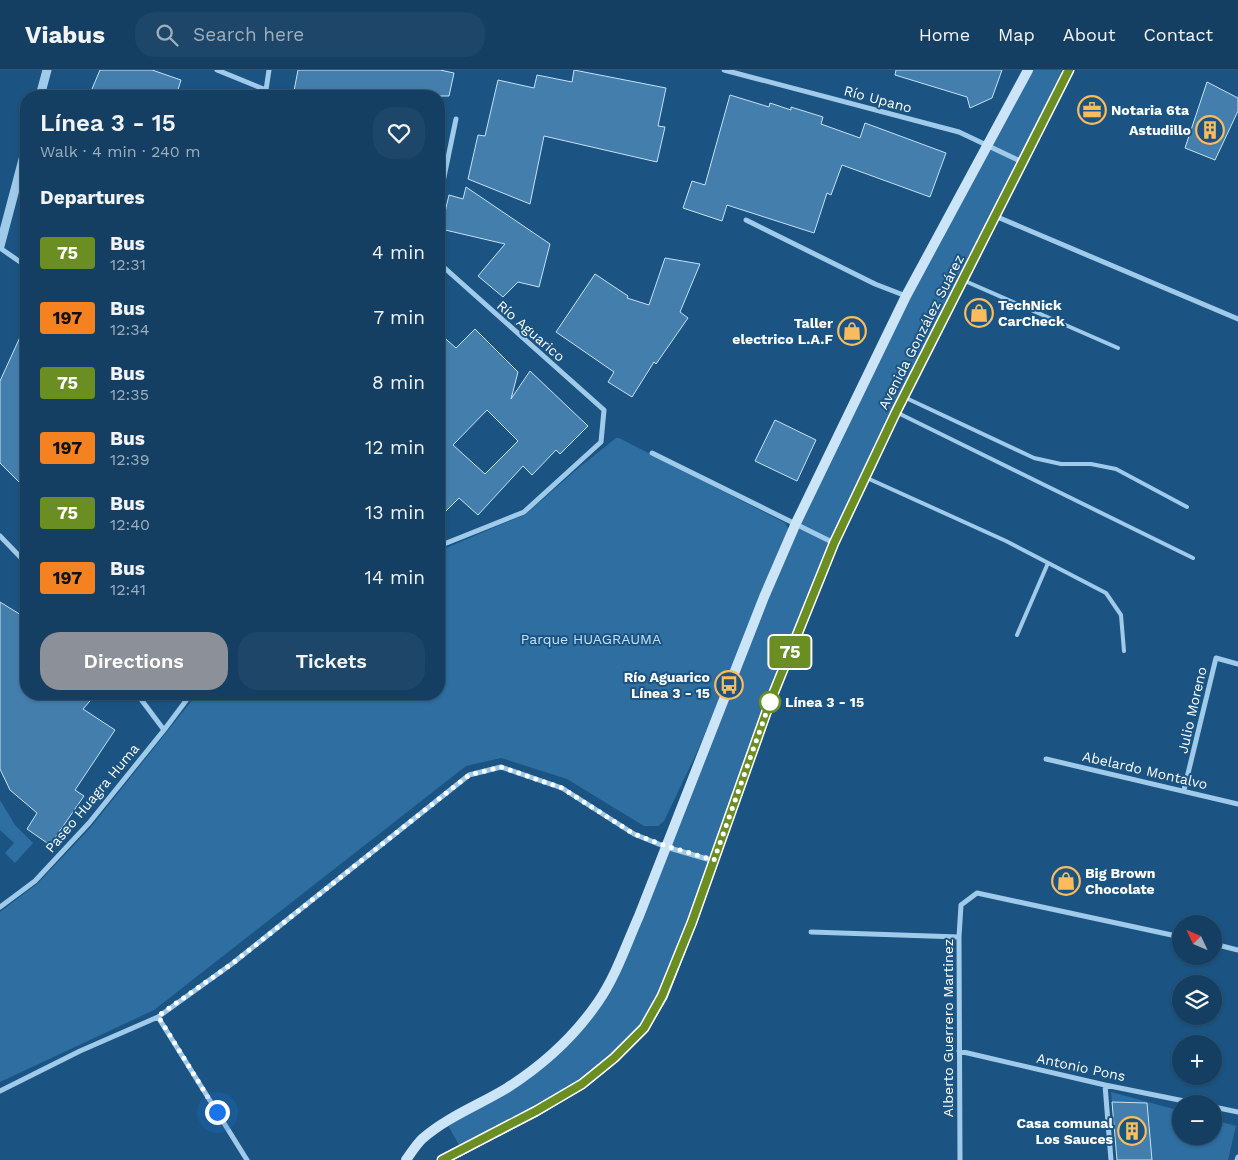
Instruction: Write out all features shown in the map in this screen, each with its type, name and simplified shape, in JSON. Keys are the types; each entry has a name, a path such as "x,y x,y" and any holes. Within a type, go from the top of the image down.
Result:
{"main road":[{"name":"Avenida González Suárez","path":"406,1160 422,1140 446,1122 507,1088 547,1060 575,1031 599,1001 617,968 764,597 796,523 906,296 1028,70"},
{"name":"Avenida González Suárez","path":"442,1160 536,1111 582,1084 614,1058 644,1028 662,996 714,860 770,702 834,543 896,412 1069,70"}],"street":[{"path":"42,90 47,70"},
{"path":"217,70 266,90 269,70"},
{"name":"Río Upano","path":"724,70 958,132 1022,162"},
{"path":"445,172 456,119"},
{"path":"20,171 0,247 20,262"},
{"path":"995,215 1238,319"},
{"path":"746,220 875,284 906,296"},
{"name":"Río Aguarico","path":"445,270 604,410 601,442 524,512 445,544"},
{"path":"652,453 834,543"},
{"path":"0,536 20,557"},
{"name":"Julio Moreno","path":"1184,790 1216,658 1238,664"},
{"path":"142,700 164,730"},
{"name":"Paseo Huagra Huma","path":"0,907 35,881 82,831 186,700"},
{"name":"Abelardo Montalvo","path":"1046,759 1238,804"},
{"path":"0,1091 80,1051 158,1016 233,963 469,775 501,767 562,788 634,834 666,846 714,860"},
{"name":"Alberto Guerrero Martinez","path":"960,1160 959,937 961,905 977,893 1172,935"},
{"path":"811,932 959,937"},
{"path":"1222,946 1238,950"},
{"path":"158,1016 247,1160"},
{"name":"Antonio Pons","path":"959,1051 1172,1099"},
{"path":"1105,1085 1111,1160"},
{"path":"1222,1109 1238,1112"}],"lane":[{"path":"963,280 1118,348"},
{"path":"904,397 1034,458 1061,464 1092,464 1116,469 1187,508"},
{"path":"896,412 1193,558"},
{"path":"865,477 1006,541 1106,593 1121,616 1124,651"},
{"path":"1018,635 1048,563"}],"green space":[{"path":"1028,70 1069,70 834,543 692,922 644,1028 582,1084 462,1150 446,1122 547,1060 599,1001 729,685 850,413"},
{"name":"Parque HUAGRAUMA","path":"616,438 619,438 785,523 789,530 697,752 664,821 658,826 644,826 567,779 501,758 466,766 154,1010 0,1082 0,912 38,883 91,827 192,700 445,700 445,548 526,514"},
{"path":"0,800 15,825 33,843 15,863 5,853 14,843 0,830"},
{"path":"1111,1092 1172,1109 1172,1145 1222,1145 1222,1122 1236,1126 1228,1160 1117,1160"}],"building":[{"path":"100,70 152,70 181,80 178,90 92,90"},
{"path":"298,70 440,70 454,73 449,96 445,96 445,90 294,90"},
{"path":"574,70 666,88 658,126 665,127 657,162 544,136 530,204 468,179 478,135 485,136 498,80 534,88 537,75 572,82"},
{"path":"896,70 1002,70 992,98 970,108 967,97 895,75"},
{"name":"Astudillo","path":"1207,82 1238,98 1238,111 1215,160 1185,148"},
{"path":"730,95 769,107 770,103 823,117 821,124 860,138 865,123 946,153 930,197 842,165 831,195 827,193 814,233 727,205 722,221 683,208 692,181 705,185"},
{"path":"466,187 550,244 539,287 518,282 503,297 478,276 505,244 445,230 445,212 449,195 463,199"},
{"path":"665,258 700,264 680,312 688,318 656,364 654,362 632,397 608,382 614,372 556,332 595,274 628,296 627,298 649,305"},
{"path":"475,329 518,372 511,399 530,371 588,426 560,454 556,450 532,475 523,466 478,515 459,498 445,512 445,338 456,348","holes":["487,410 518,441 485,474 453,445"]},
{"path":"20,337 20,483 0,463 0,381"},
{"path":"775,420 816,440 797,481 755,461"},
{"path":"0,602 20,614 20,700 91,700 83,709 115,730 75,790 84,796 50,845 27,829 37,813 10,790 0,769"},
{"name":"Casa comunal Los Sauces","path":"1112,1102 1147,1103 1152,1160 1117,1160"}],"bus line":[{"name":"75","path":"442,1160 536,1111 582,1084 614,1058 644,1028 662,996 692,922 770,702 834,543 896,412 1069,70"}],"place":[{"name":"Notaria 6ta","path":"1092,110"},
{"name":"Astudillo","path":"1210,130"},
{"name":"TechNick CarCheck","path":"979,313"},
{"name":"Taller electrico L.A.F","path":"852,331"},
{"name":"Río Aguarico Línea 3 - 15","path":"729,685"},
{"name":"Línea 3 - 15","path":"770,702"},
{"name":"Big Brown Chocolate","path":"1066,881"},
{"name":"Casa comunal Los Sauces","path":"1132,1131"}],"route":[{"path":"217,1112 158,1016 233,963 469,775 501,767 562,788 634,834 666,846 714,860 770,702"}]}
